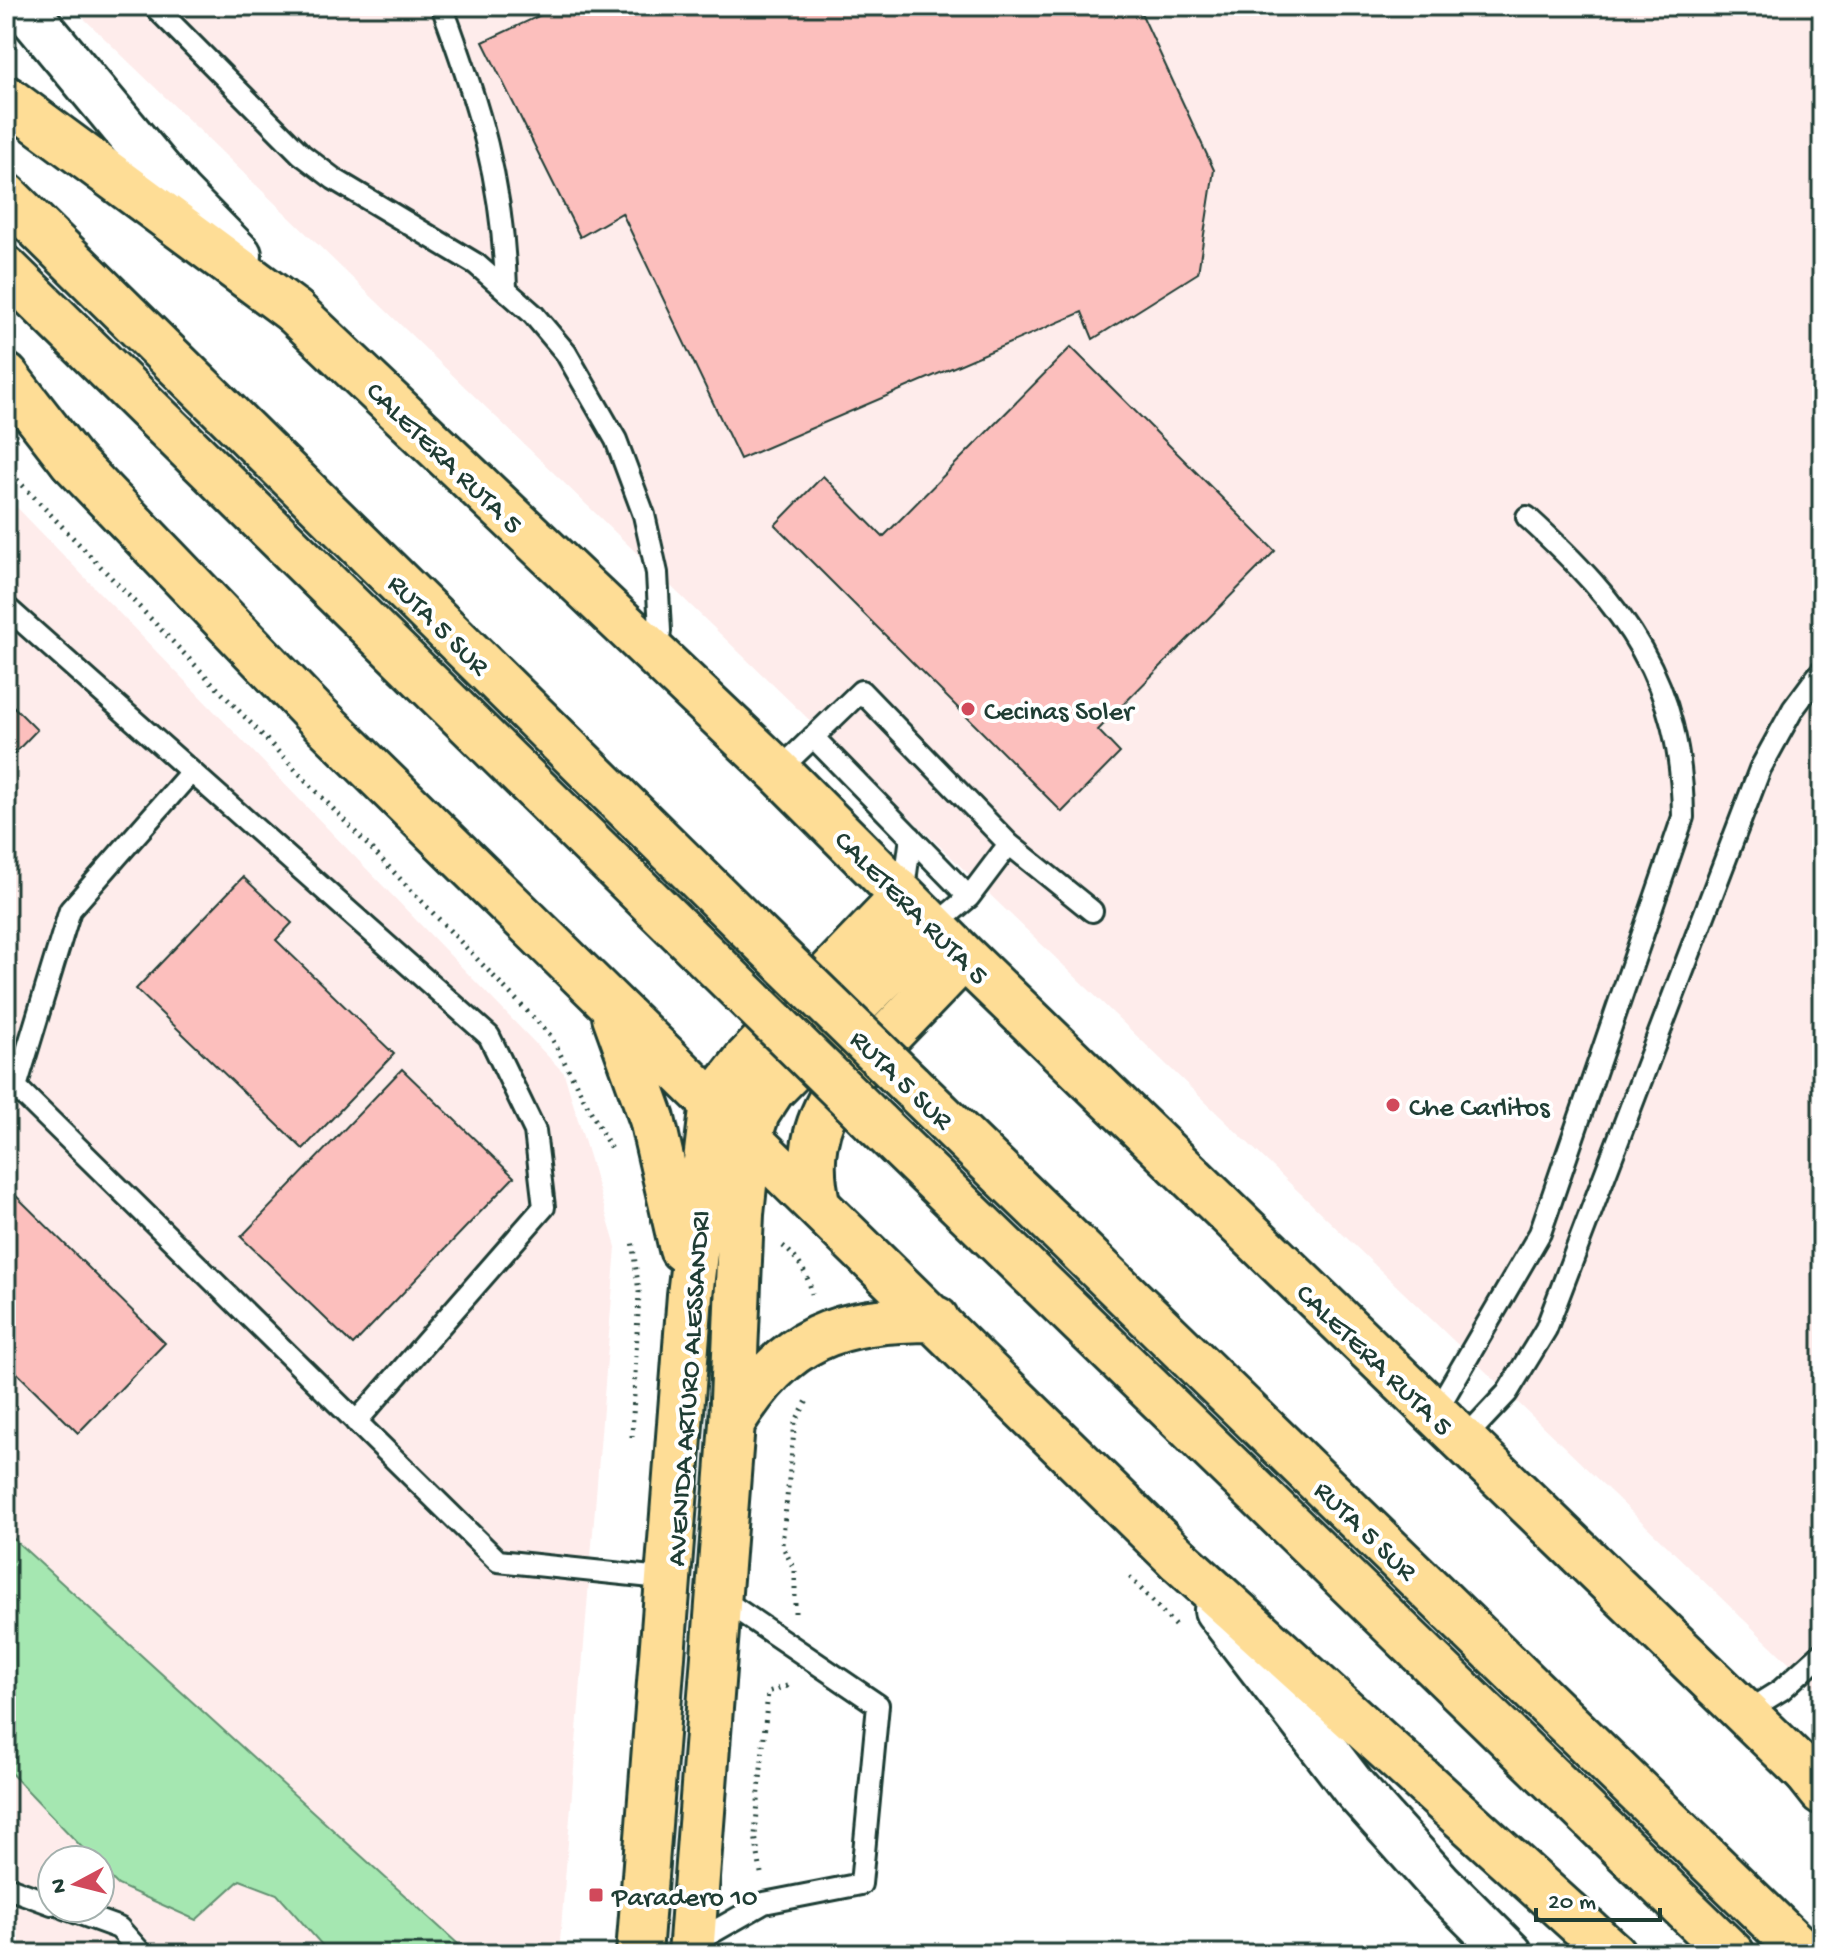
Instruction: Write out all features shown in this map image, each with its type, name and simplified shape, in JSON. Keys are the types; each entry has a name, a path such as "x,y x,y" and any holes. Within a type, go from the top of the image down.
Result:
{"main road":[{"path":"6,98 294,311"},
{"name":"RUTA 5 SUR","path":"6,196 746,925 1805,1954"},
{"name":"RUTA 5 SUR","path":"6,269 876,1123 1732,1954"},
{"name":"CALETERA RUTA 5","path":"294,311 778,771 933,927 1817,1784"},
{"path":"6,376 72,461 313,712 612,1008 936,1319 1179,1560 1613,1954"},
{"path":"713,1102 746,1060 933,927"},
{"path":"818,1206 812,1151 826,1106 933,927"},
{"name":"AVENIDA ARTURO ALESSANDRI","path":"691,1949 732,1423 741,1214 749,1137 757,1113 772,1090 933,927"},
{"path":"612,1008 664,1161 690,1295"},
{"name":"AVENIDA ARTURO ALESSANDRI","path":"639,1954 671,1579 690,1295 713,1102"},
{"path":"732,1423 752,1392 791,1354 819,1335 852,1324 936,1319"}],"street":[{"name":"CALETERA RUTA 5","path":"23,6 179,194 294,311"},
{"path":"6,398 72,461"},
{"path":"1179,1560 1354,1788 1439,1883 1510,1954"}],"lane":[{"path":"154,6 301,154 348,188 444,242 506,288 566,353 616,440 652,544 660,631 657,656"},
{"path":"442,6 477,100 492,157 501,200 506,288"},
{"path":"1448,1428 1540,1233 1683,817 1683,774 1676,731 1663,689 1644,650 1619,614 1527,517"},
{"path":"6,607 489,1036 535,1131 544,1207 356,1422"},
{"path":"1448,1428 1507,1393 1546,1329 1760,769 1793,709 1822,670"},
{"path":"778,771 861,691 1009,844 1092,911"},
{"path":"813,737 969,897"},
{"path":"191,772 70,910 16,1087 498,1561 671,1579"},
{"path":"911,837 933,927 969,897 1009,844"},
{"path":"691,1949 764,1903 861,1884 878,1705 795,1652 719,1597"},
{"path":"1744,1713 1781,1690 1822,1653"},
{"path":"6,1887 36,1898"},
{"path":"108,1924 119,1928 142,1954"}],"path":[{"path":"6,468 550,1035 616,1159"},
{"path":"631,1233 639,1292 632,1450"},
{"path":"762,1954 764,1903 755,1835 768,1692 787,1686 795,1652 795,1571 782,1545 795,1422 809,1396"},
{"path":"1120,1566 1181,1633"}],"shaded area":[{"path":"71,6 1822,6 1822,1695 984,889"},
{"path":"6,496 564,1073 616,1247 559,1954 6,1954"}],"green space":[{"path":"6,1532 469,1954 330,1954 277,1894 240,1880 196,1920 118,1885 116,1844 79,1844 6,1768"}],"building":[{"path":"560,6 1138,6 1214,170 1198,273 1093,339 1082,312 740,459 622,213 580,237 483,42"},
{"path":"1071,347 1275,551 1098,730 1120,753 1062,812 775,525 823,476 883,537"},
{"path":"6,699 37,730 6,762"},
{"path":"243,877 292,923 276,940 394,1054 303,1149 136,989"},
{"path":"402,1069 514,1177 353,1345 241,1237"},
{"path":"6,1186 165,1343 78,1433 6,1362"}],"place":[{"name":"Cecinas Soler","path":"968,709"},
{"name":"Che Carlitos","path":"1393,1105"},
{"name":"Paradero 10","path":"596,1895"}]}
